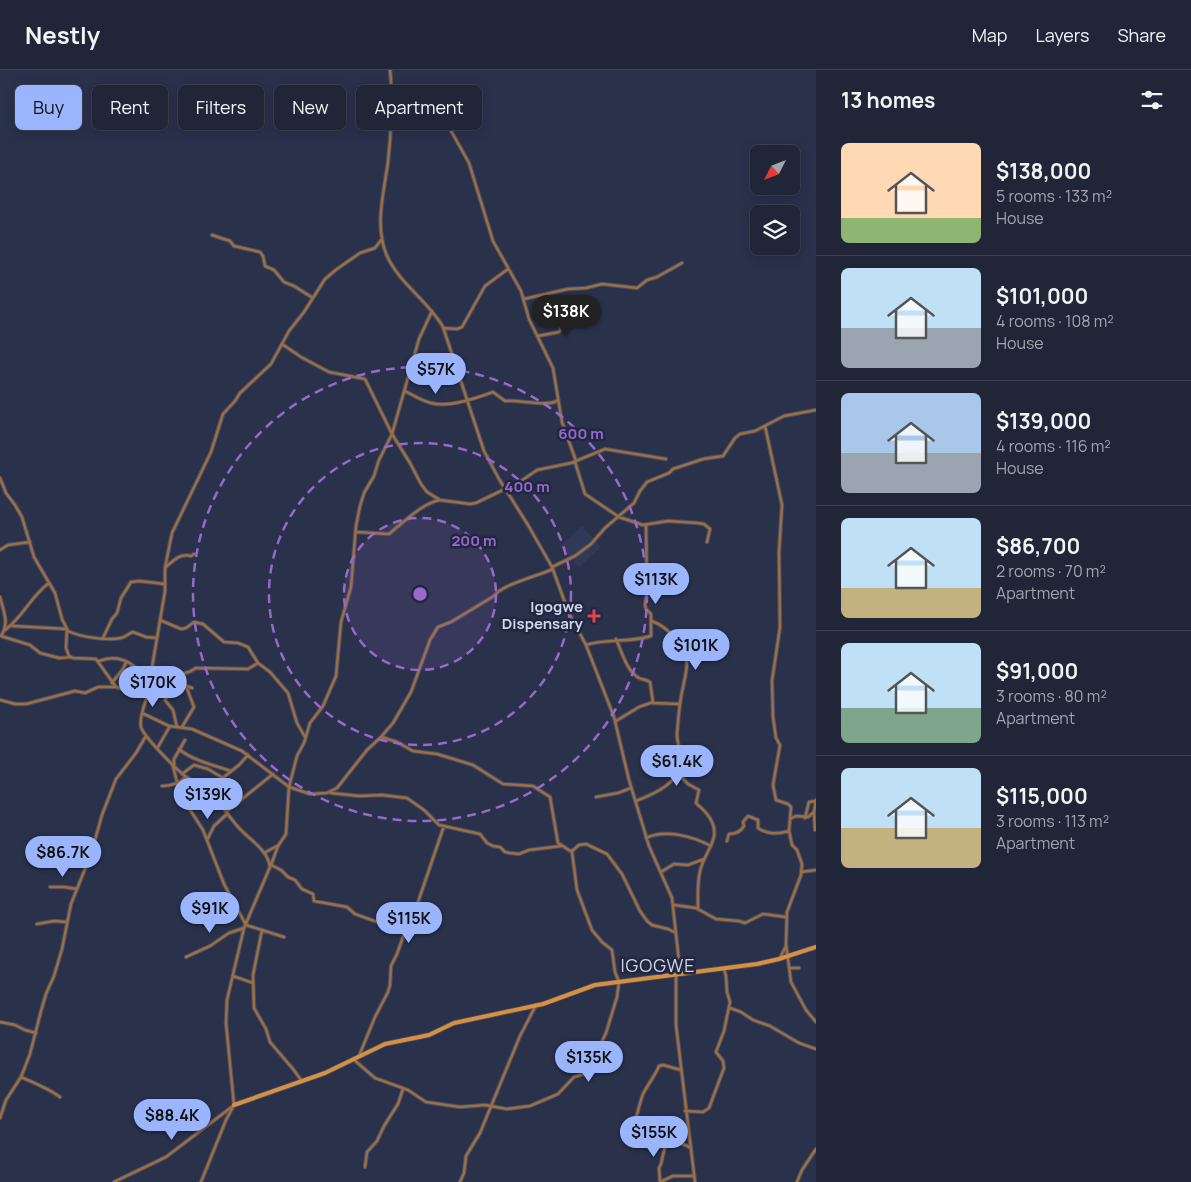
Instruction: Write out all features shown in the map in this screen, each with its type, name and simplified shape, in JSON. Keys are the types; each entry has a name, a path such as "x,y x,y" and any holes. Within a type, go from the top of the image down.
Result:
{"main road":[{"path":"234,1105 325,1072 385,1044 429,1034 454,1022 549,1002 588,987 724,969 779,959 816,947"}],"street":[{"path":"390,70 388,159 381,221 382,239 386,254 394,268 432,311 444,328 484,451 553,568 568,611 586,645 616,721 631,788 650,852 670,892 674,905 679,961 687,973"},
{"path":"451,130 469,163 493,240 524,300 530,319 553,368 562,422 585,494 619,517 646,525 668,521 702,523 708,526 710,531 707,542"},
{"path":"212,235 229,241 234,246 260,252 265,266 274,270 284,282 313,298"},
{"path":"270,866 268,858 264,853 240,829 214,797 173,766 146,736 141,727 160,620 165,584 165,568 172,532 211,452 221,417 240,393 271,364 282,344 330,274 360,253 374,248 382,239"},
{"path":"524,300 568,289 586,288 602,284 637,288 648,280 682,263"},
{"path":"444,328 457,329 462,327 467,315 485,286 508,268"},
{"path":"201,1182 234,1105 226,1010 232,976 245,927 278,846 286,834 289,787 295,761 304,743 310,723 329,696 336,676 341,622 352,586 358,512 379,460 392,434 419,339 432,311"},
{"path":"538,336 559,332 561,329 559,319 566,317 567,313"},
{"path":"282,344 329,372 365,379 392,434 424,489 440,500"},
{"path":"405,391 435,404 456,403 480,398 495,392 505,401 553,403 558,400"},
{"path":"142,713 170,726 199,731 248,755 289,787 310,794 320,795 329,792 337,788 366,750 381,737 393,722 411,692 430,640 438,627 494,596 497,591 553,568 587,548 634,503 647,482 669,474 673,469 706,458 722,456 738,435 754,431 784,416 816,410"},
{"path":"765,426 782,505 782,532 779,552 780,627 772,700 776,737 780,747 773,787 776,800 790,806 789,831 792,845 802,863 787,917 786,946 791,982 806,1010 816,1022"},
{"path":"356,532 389,534 428,504 440,500 473,504 511,488 537,470 575,462 605,449 666,460"},
{"path":"0,478 6,493 22,517 36,562 55,593 62,619 68,630 66,648 71,657"},
{"path":"586,645 616,639 651,636 652,621 650,612 646,607 646,525"},
{"path":"0,550 8,545 30,542"},
{"path":"165,568 176,558 184,555 192,556 194,554"},
{"path":"103,638 117,613 121,598 131,582 140,581 165,584"},
{"path":"49,582 41,588 25,610 1,636 30,645 40,653 59,658 92,658 99,661 116,687"},
{"path":"0,597 5,616 5,630"},
{"path":"160,620 181,629 194,622 201,623 224,642 238,643 246,646 258,663 270,672 288,693 297,723 305,737"},
{"path":"636,801 658,792 678,773 682,761 678,745 680,704 688,666 686,655 682,646 666,628 652,621"},
{"path":"11,626 68,630 79,635 103,638 121,638 132,632 146,637 157,638"},
{"path":"616,639 625,661 633,673 639,678 650,682 653,700 651,703"},
{"path":"99,661 114,657 135,667 145,680 149,680 158,674"},
{"path":"112,683 117,675 124,670 126,662"},
{"path":"173,680 181,674 196,668 211,667 244,670 258,663"},
{"path":"151,672 192,688"},
{"path":"155,677 157,688 166,696"},
{"path":"162,683 166,677"},
{"path":"177,682 166,696 165,701 173,710 178,727"},
{"path":"182,727 194,707 186,686"},
{"path":"0,706 2,701 26,704 72,692 85,693 98,687 116,687 147,697"},
{"path":"616,721 639,707 651,703 680,704"},
{"path":"158,748 170,726"},
{"path":"0,1118 6,1100 22,1077 30,1054 46,994 58,962 67,922 77,889 91,854 102,815 116,779 136,753 146,736"},
{"path":"381,737 413,751 437,754 465,762 479,768 503,784 534,786 551,798 557,840 561,846 571,851"},
{"path":"184,740 174,760 173,766 176,783 180,794 203,830 228,893 245,927"},
{"path":"180,749 196,759 231,771"},
{"path":"214,797 223,778 239,766 248,755"},
{"path":"162,786 176,783 194,765 208,769 223,778"},
{"path":"678,773 688,784 699,791 696,803 708,815 715,829 715,836 700,870 697,889 698,909"},
{"path":"207,841 214,826 226,813 272,774"},
{"path":"596,797 618,793 631,788"},
{"path":"329,792 346,795 382,795 407,798 424,810 437,824 481,835 490,845 500,847 505,852 519,854 530,850 561,846"},
{"path":"805,818 809,801 816,801 814,812 815,830"},
{"path":"790,819 797,816 805,818 814,812"},
{"path":"727,841 729,834 737,833 743,828 743,822 748,816 758,820 758,828 762,831 776,834 789,831"},
{"path":"359,1056 375,1016 388,992 391,966 400,948 408,920 416,908 444,826"},
{"path":"646,838 664,832 701,841 711,846"},
{"path":"571,851 579,845 588,844 607,854 622,874 647,921 652,925 670,929 676,933"},
{"path":"264,853 278,846"},
{"path":"353,1059 375,1078 403,1089 426,1102 460,1107 479,1105 507,1109 538,1104 560,1092 576,1077 586,1074 616,1003 619,982 615,972 612,950 592,930 577,886 571,851"},
{"path":"661,872 674,864 689,864 704,859"},
{"path":"270,866 281,870 288,877 295,880 302,889 314,894 314,901 347,907 355,914 394,928"},
{"path":"801,872 816,870"},
{"path":"50,887 64,886 77,889"},
{"path":"674,905 698,909 716,919 739,921 745,924 763,914 787,917"},
{"path":"37,924 54,921 67,922"},
{"path":"186,958 210,946 229,933 245,927 284,937"},
{"path":"262,930 255,961 253,983 254,1008 266,1029 269,1041 301,1080"},
{"path":"779,959 786,946"},
{"path":"810,948 816,951"},
{"path":"789,968 799,968"},
{"path":"685,1111 705,1112 712,1104 724,1066 716,1052 730,1008 724,969"},
{"path":"676,975 676,1025 695,1182"},
{"path":"232,976 253,983"},
{"path":"460,1182 464,1173 466,1156 480,1132 520,1036 536,1005"},
{"path":"730,1008 741,1012 753,1020 770,1026 799,1043 816,1049"},
{"path":"0,1022 15,1025 36,1033"},
{"path":"681,1070 658,1066 656,1074 652,1077 644,1093 634,1120 647,1136 655,1140 676,1142 691,1148"},
{"path":"22,1077 60,1096"},
{"path":"365,1167 368,1152 377,1141 398,1104 403,1089"},
{"path":"114,1182 166,1157 234,1105"},
{"path":"667,1141 664,1143 662,1164 658,1168 660,1182 673,1176 695,1176"},
{"path":"798,1182 804,1166 816,1148"}],"shaded area":[{"path":"582,526 601,547 579,567 560,546"}],"place":[{"name":"Igogwe Dispensary","path":"594,616"}],"district":[{"name":"IGOGWE","path":"658,966"}]}
